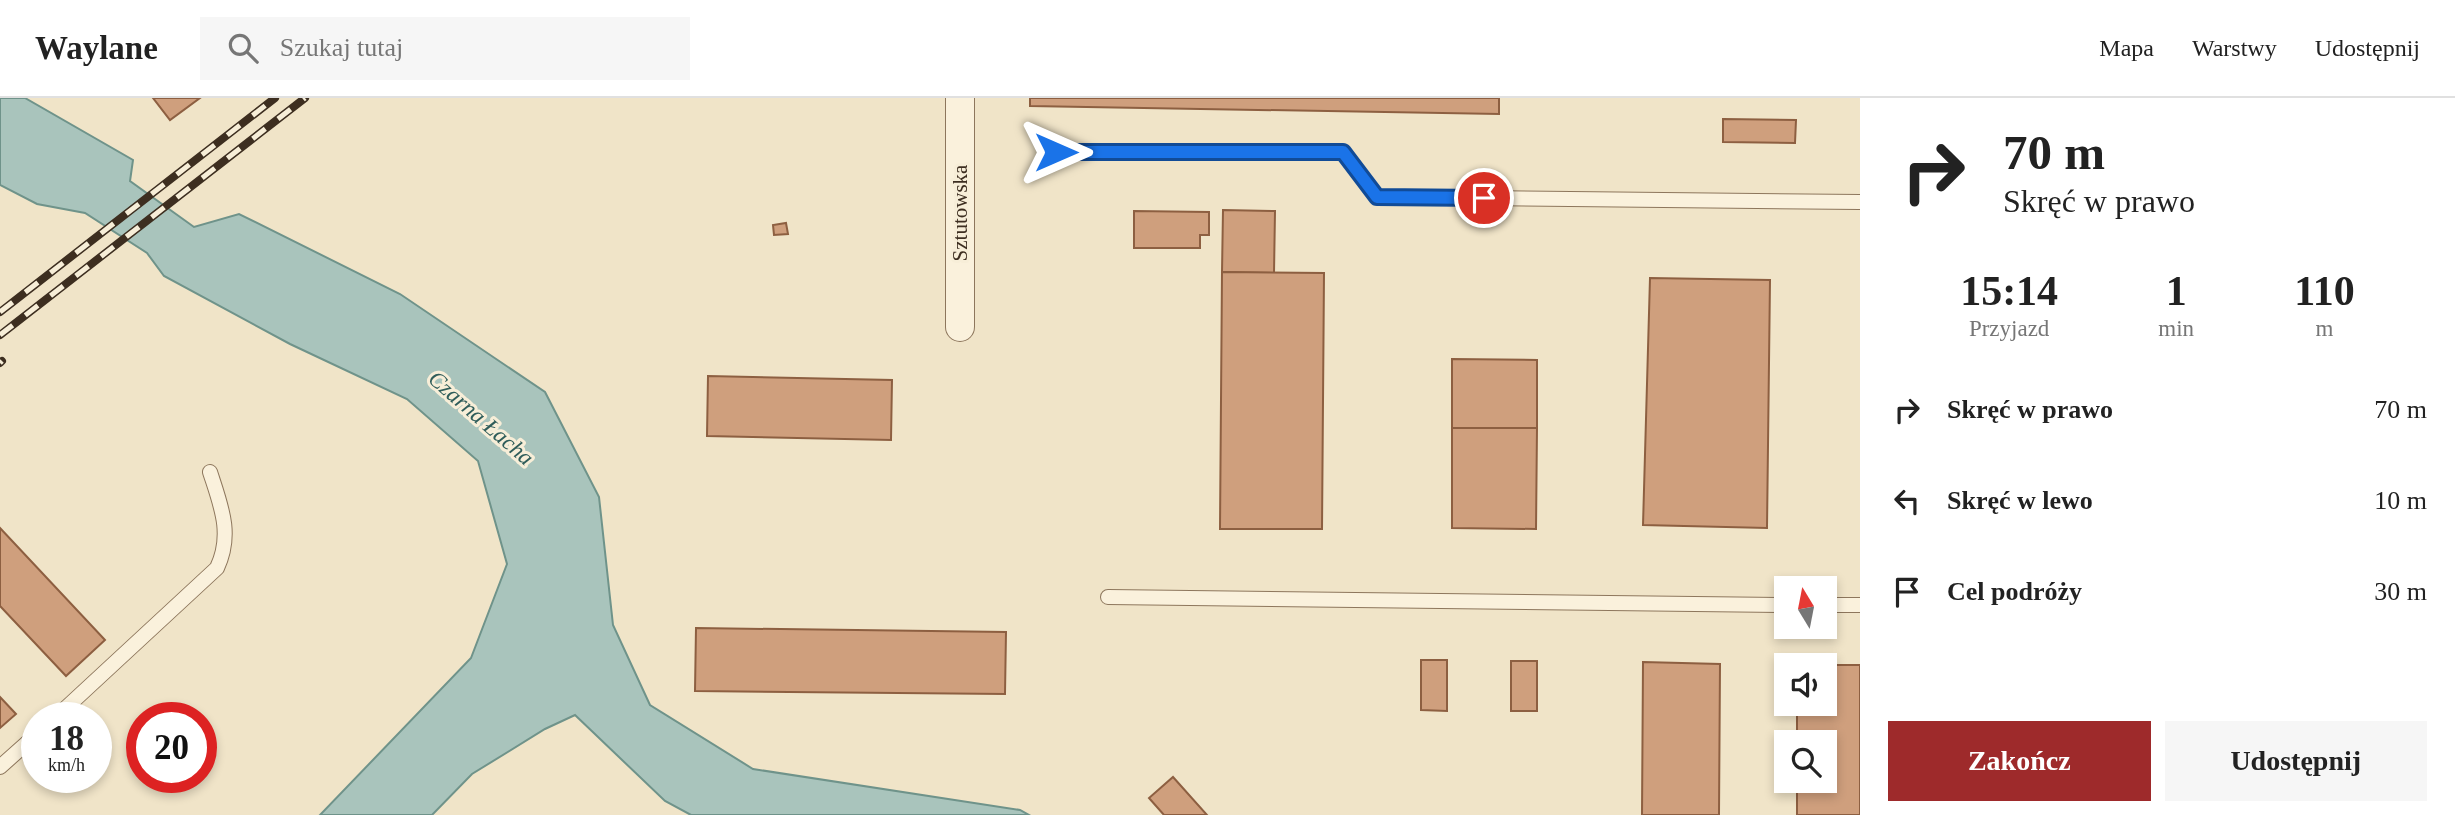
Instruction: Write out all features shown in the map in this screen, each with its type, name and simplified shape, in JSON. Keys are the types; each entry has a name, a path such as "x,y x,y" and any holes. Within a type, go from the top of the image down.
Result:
{"street":[{"name":"Sztutowska","path":"960,98 960,327"}],"lane":[{"path":"1056,152 1343,152 1377,197 1860,202"},
{"path":"72,702 217,568 223,555 226,526 210,472"},
{"path":"1108,597 1774,605"},
{"path":"1838,605 1860,606"},
{"path":"0,767 21,748"}],"water":[{"name":"Czarna Łacha","path":"0,98 25,98 133,160 130,181 194,227 239,214 400,294 545,392 599,497 613,625 650,705 753,769 1020,810 1029,815 691,815 665,801 575,715 545,729 472,774 432,815 320,815 471,658 507,564 478,461 407,399 290,344 164,276 147,253 85,213 37,204 0,185"}],"building":[{"path":"153,98 200,98 170,120"},
{"path":"1030,98 1499,98 1499,114 1030,106"},
{"path":"1723,119 1796,120 1795,143 1723,142"},
{"path":"1223,210 1275,211 1274,273 1222,272"},
{"path":"1134,211 1209,212 1209,235 1200,235 1200,248 1134,248"},
{"path":"786,223 788,234 774,235 773,225"},
{"path":"1222,272 1324,273 1322,529 1220,529"},
{"path":"1650,278 1770,280 1767,528 1643,525"},
{"path":"1452,359 1537,360 1537,428 1452,428"},
{"path":"708,376 892,380 891,440 707,436"},
{"path":"1452,428 1537,428 1536,529 1452,528"},
{"path":"0,528 105,640 66,676 0,606"},
{"path":"696,628 1006,632 1005,694 695,691"},
{"path":"1421,660 1447,660 1447,711 1421,710"},
{"path":"1511,661 1537,661 1537,711 1511,711"},
{"path":"1643,662 1720,664 1719,815 1642,815"},
{"path":"1837,665 1860,665 1860,815 1797,815 1797,793 1837,793 1837,730 1797,730 1797,716 1837,716"},
{"path":"0,697 16,714 0,728"},
{"path":"1173,777 1207,815 1164,815 1149,798"}],"railway":[{"path":"0,312 275,98"},
{"path":"0,335 305,98"}],"route":[{"path":"1056,152 1343,152 1377,197 1484,198"}]}
